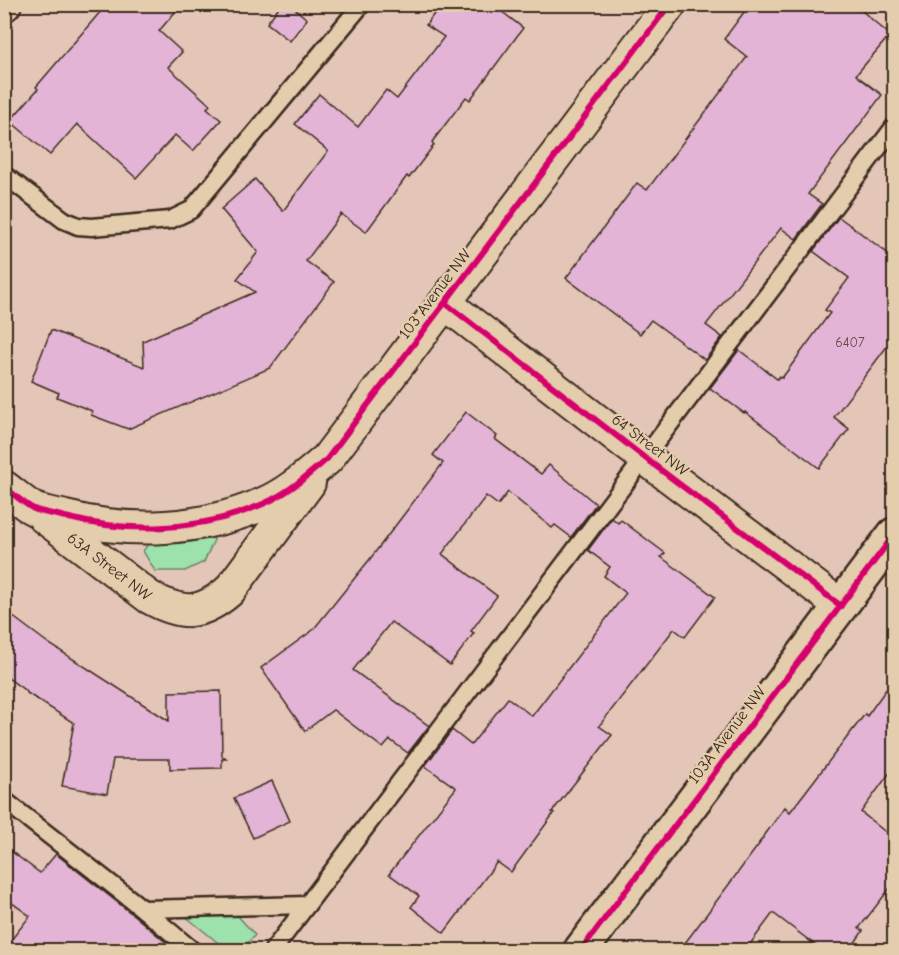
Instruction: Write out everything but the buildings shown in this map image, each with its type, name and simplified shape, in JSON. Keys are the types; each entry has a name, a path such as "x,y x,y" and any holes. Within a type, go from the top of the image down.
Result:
{"street":[{"name":"103 Avenue NW","path":"193,610 216,602 229,591 670,4"},
{"name":"64 Street NW","path":"445,303 841,606"},
{"name":"103 Avenue NW","path":"170,527 225,517 264,503 299,482 327,459"},
{"name":"63A Street NW","path":"4,487 149,597 180,610 193,610"},
{"name":"63A Street NW","path":"34,509 105,525 136,528 170,527"},
{"name":"103A Avenue NW","path":"581,951 894,535"}],"lane":[{"path":"4,175 64,220 78,226 92,227 170,220 179,217 192,210 362,4"},
{"path":"273,951 894,126"},
{"path":"4,800 143,909 192,951"},
{"path":"143,909 307,905"}],"green space":[{"path":"211,531 214,540 204,562 185,571 155,571 143,551 152,539"},
{"path":"228,905 255,935 241,950 227,950 174,907"}],"cycle path":[{"path":"4,487 41,512 115,526 165,527 215,520 239,513 263,504 296,484 327,459 670,4"},
{"path":"445,303 841,606"},
{"path":"581,950 894,535"}]}
